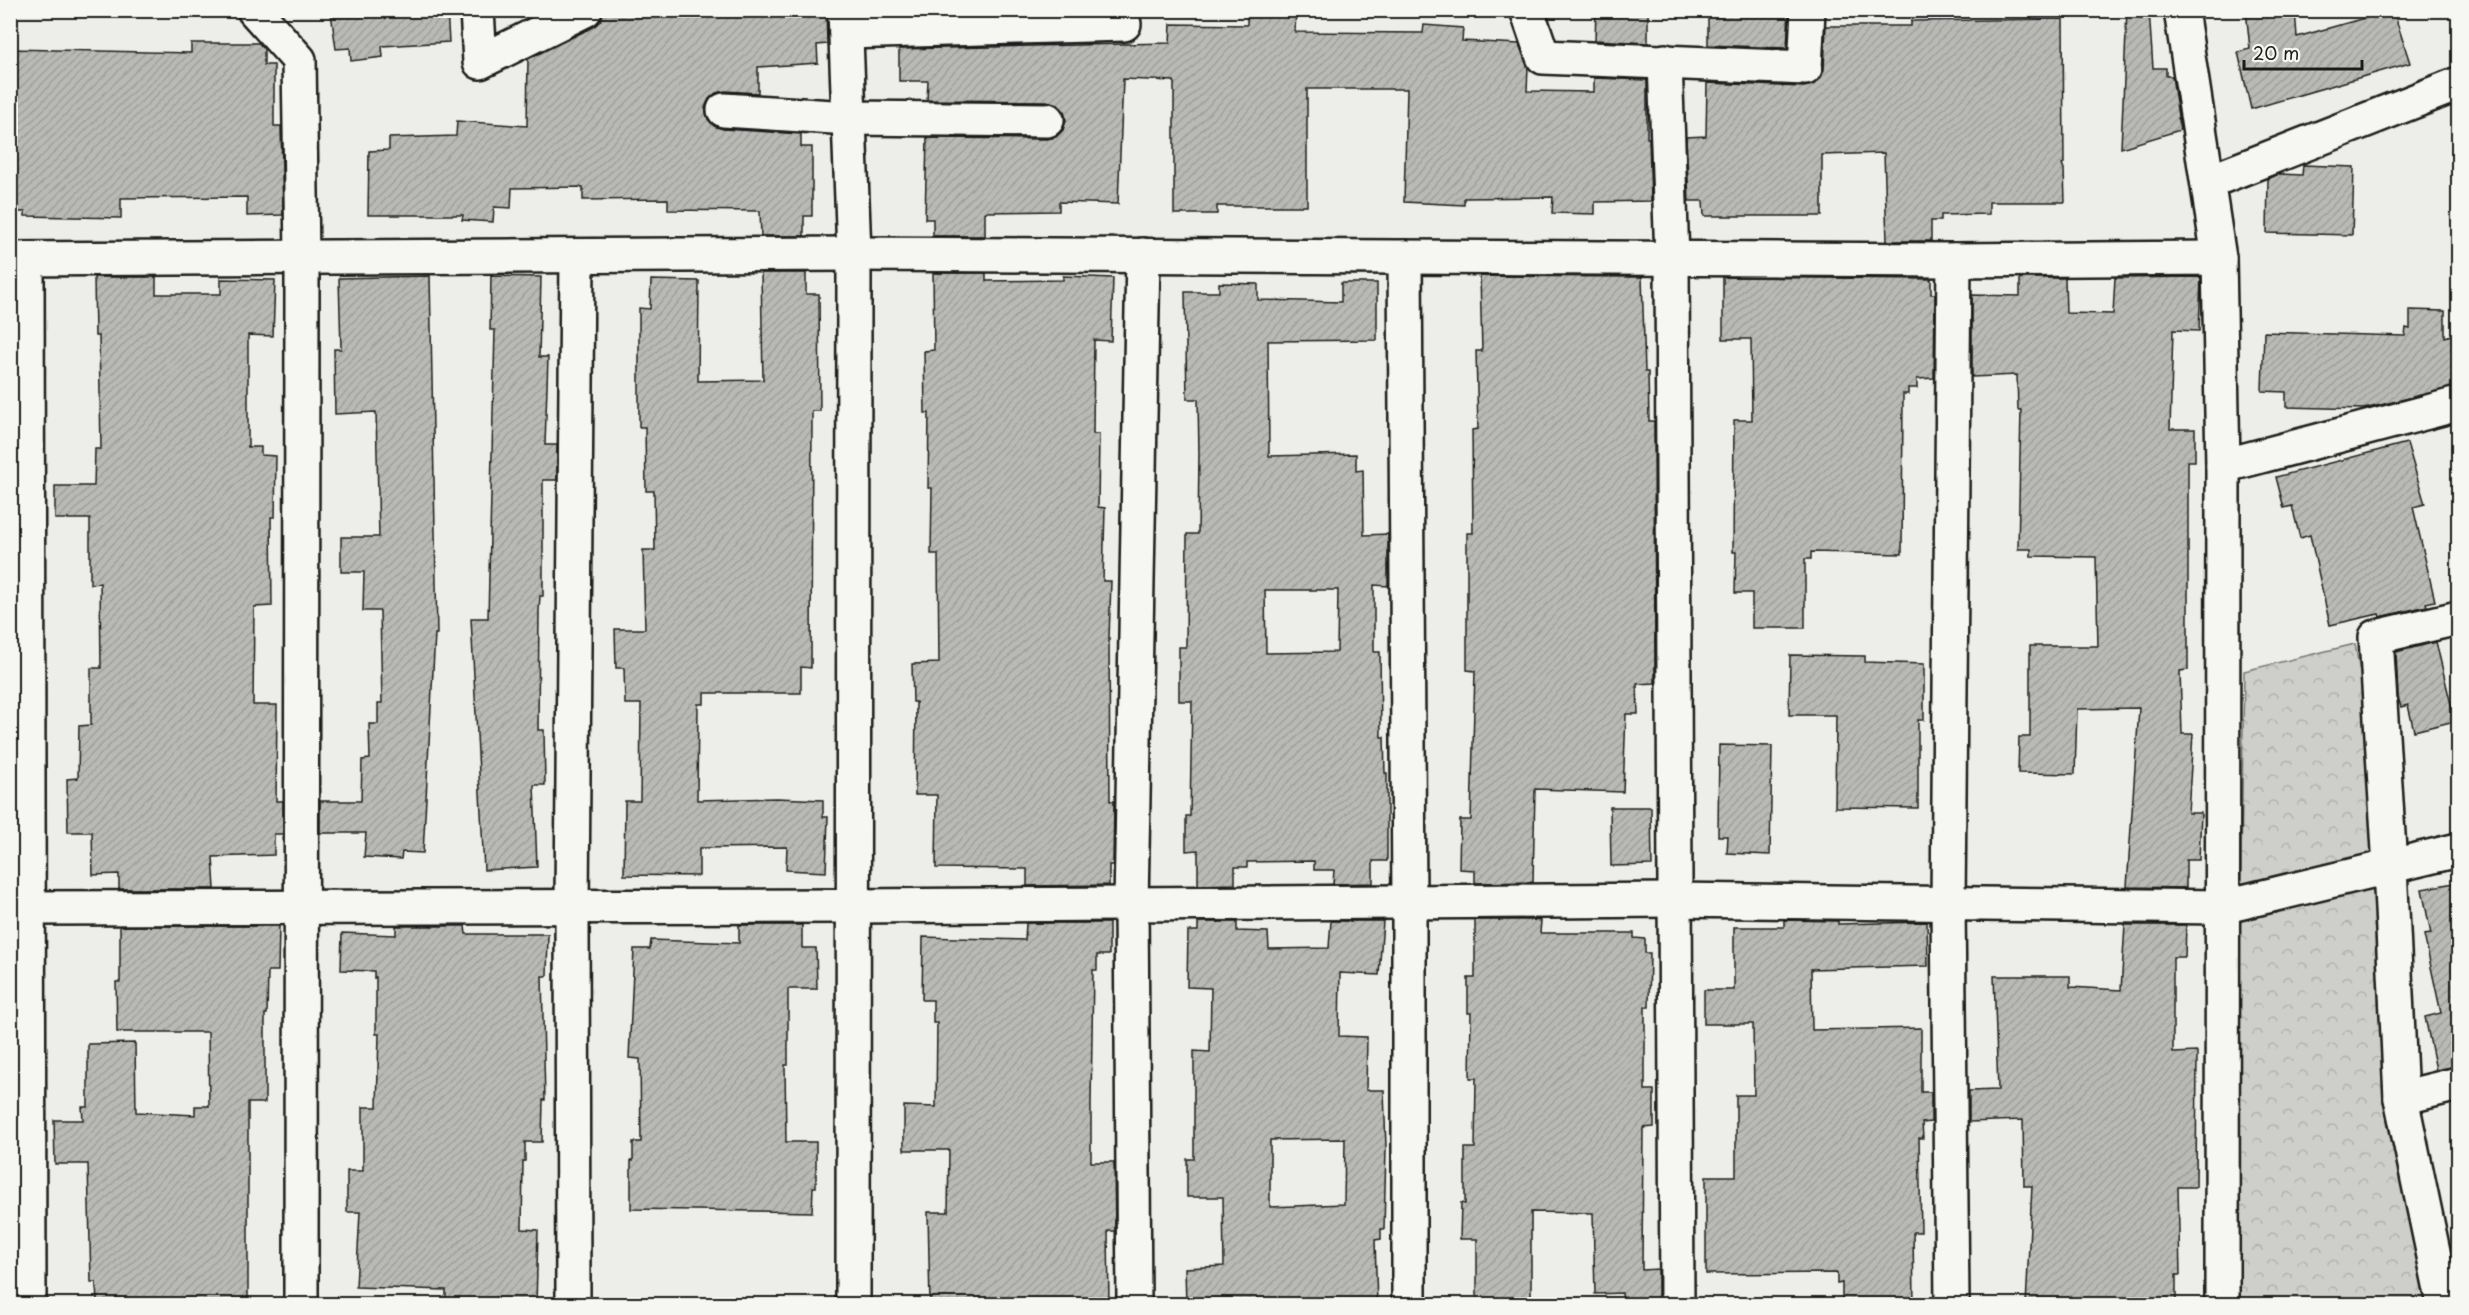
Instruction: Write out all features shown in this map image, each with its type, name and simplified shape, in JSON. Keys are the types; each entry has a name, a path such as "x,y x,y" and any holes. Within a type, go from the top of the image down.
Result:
{"street":[{"path":"254,10 299,60 302,257 301,1305"},
{"path":"477,10 480,62 585,10"},
{"path":"1527,10 1543,57 1804,68 1808,10"},
{"path":"2181,10 2219,258 2223,466 2222,1305"},
{"path":"853,1305 854,254 846,21 1124,24"},
{"path":"1665,61 1672,259 1677,1305"},
{"path":"2208,182 2458,84"},
{"path":"724,110 849,118 1047,120"},
{"path":"28,1305 18,908 19,259 854,254 1954,260 2219,258"},
{"path":"1134,1305 1131,904 1143,255"},
{"path":"573,1305 572,906 577,256"},
{"path":"1404,257 1409,903 1409,1305"},
{"path":"1953,1305 1948,904 1954,260"},
{"path":"2223,466 2458,404"},
{"path":"2444,1305 2402,1098 2376,637 2458,618"},
{"path":"18,908 852,906 1674,900 2222,907 2458,850"},
{"path":"2402,1098 2458,1084"}],"green space":[{"path":"2355,644 2369,722 2436,1304 2234,1304 2244,671"}],"building":[{"path":"351,10 447,10 449,42 382,46 383,57 351,61 350,48 336,49 331,13"},
{"path":"604,10 727,14 727,10 826,10 827,44 817,45 818,63 758,67 758,93 725,91 716,93 709,99 705,108 708,119 714,126 723,129 801,134 801,147 812,147 812,216 804,216 804,236 761,236 760,211 668,210 668,199 583,200 583,187 512,188 511,208 494,207 493,222 462,220 463,215 368,215 369,151 389,150 389,138 456,136 457,121 527,126 528,59 593,27 601,20"},
{"path":"1247,10 1296,10 1295,32 1423,33 1424,25 1463,28 1462,41 1519,44 1528,67 1527,91 1594,92 1594,78 1647,80 1647,138 1649,138 1651,201 1595,202 1595,214 1552,213 1553,197 1464,198 1464,205 1404,202 1407,89 1307,89 1307,206 1217,206 1217,214 1174,214 1174,81 1123,79 1118,204 1059,202 1059,211 985,212 985,236 933,236 933,219 925,219 927,138 1047,139 1056,137 1063,130 1066,120 1064,111 1057,104 1047,101 927,100 928,81 899,81 899,49 1170,43 1171,24 1247,25"},
{"path":"1596,10 1648,10 1648,43 1595,40"},
{"path":"1708,10 1789,10 1787,48 1708,45"},
{"path":"2127,10 2149,10 2153,68 2166,68 2166,76 2172,76 2180,130 2121,148"},
{"path":"2246,10 2295,10 2297,37 2393,10 2410,63 2251,109 2238,52 2250,49"},
{"path":"2063,19 2064,163 2062,164 2065,202 1989,202 1989,214 1941,215 1941,221 1931,221 1931,241 1887,241 1884,153 1822,155 1822,216 1704,216 1703,201 1689,201 1686,137 1706,136 1707,83 1804,87 1813,85 1820,79 1824,70 1826,26 1911,26 1911,21"},
{"path":"191,43 259,43 264,49 264,65 274,65 274,126 281,126 283,215 247,216 247,197 121,198 121,218 25,216 25,212 10,212 10,49 191,53"},
{"path":"2303,165 2354,167 2352,235 2267,233 2268,179 2279,174 2302,175"},
{"path":"761,273 806,273 806,294 819,294 820,411 812,411 811,668 801,667 801,693 704,693 704,704 698,704 697,800 777,798 823,800 823,817 828,817 826,872 786,870 787,847 699,848 699,876 624,875 625,801 640,801 641,704 625,704 624,668 616,668 615,629 645,629 643,550 655,550 654,491 646,491 645,427 639,427 639,308 650,309 651,280 699,281 698,381 763,380"},
{"path":"933,273 986,273 986,281 1063,280 1063,276 1113,278 1111,341 1094,340 1093,434 1099,434 1098,507 1105,508 1103,581 1111,581 1110,801 1114,801 1113,865 1109,865 1109,885 1027,886 1027,869 936,868 937,795 915,795 916,702 913,702 912,664 939,663 938,554 931,554 932,488 928,488 929,413 925,413 924,351 934,350"},
{"path":"430,276 437,634 435,634 423,853 402,852 401,859 364,857 366,833 320,833 320,801 361,801 362,760 370,759 369,724 378,724 378,703 382,703 380,611 363,611 364,572 341,572 341,537 379,537 376,412 335,414 334,349 341,349 339,278"},
{"path":"491,276 541,277 539,357 548,357 545,445 557,445 557,480 543,480 543,596 540,596 539,610 538,730 544,730 545,785 534,785 537,867 484,870 471,618 488,618 495,330 490,330"},
{"path":"1480,276 1642,277 1649,421 1654,421 1655,683 1637,684 1638,714 1626,714 1623,792 1535,789 1533,882 1475,883 1475,870 1459,869 1460,820 1471,820 1475,671 1467,670 1467,533 1473,533 1472,430 1478,429 1476,351 1482,351"},
{"path":"94,277 156,277 156,294 221,294 221,279 275,280 273,336 248,335 248,447 261,447 261,455 276,456 275,517 271,517 272,606 254,607 253,705 277,705 276,801 283,801 283,834 274,834 274,855 213,857 215,889 119,889 119,874 93,875 92,832 68,832 67,779 78,778 79,726 91,725 91,668 101,668 100,583 90,584 90,519 55,519 55,486 94,486 95,449 101,449 99,336 95,336"},
{"path":"1723,277 1931,279 1931,294 1935,294 1934,378 1917,379 1917,388 1908,388 1908,394 1903,394 1902,554 1811,552 1811,559 1805,559 1805,628 1752,628 1752,593 1735,593 1734,420 1752,420 1751,339 1723,339"},
{"path":"2201,277 2199,331 2173,330 2170,429 2195,429 2195,461 2188,461 2188,670 2180,671 2182,734 2193,734 2188,813 2201,813 2199,860 2186,860 2186,888 2127,887 2139,708 2077,709 2075,774 2018,773 2019,737 2030,737 2030,646 2098,646 2096,557 2031,556 2031,549 2018,549 2021,410 2018,410 2017,375 1972,377 1972,295 2020,296 2020,278 2065,278 2066,313 2113,314 2115,278"},
{"path":"1219,283 1258,284 1258,300 1341,302 1341,283 1377,283 1377,340 1268,341 1269,456 1356,454 1356,471 1363,470 1364,535 1388,534 1388,586 1374,585 1374,652 1380,652 1381,737 1384,737 1385,773 1387,773 1387,861 1373,861 1373,883 1333,884 1334,870 1314,870 1314,861 1247,862 1247,867 1235,867 1235,884 1198,885 1198,850 1186,851 1186,816 1190,816 1192,701 1179,701 1179,647 1186,647 1187,534 1198,534 1199,454 1198,399 1187,399 1185,292 1219,292","holes":["1265,590 1338,590 1337,652 1266,653"]},
{"path":"2410,310 2445,311 2445,337 2458,333 2458,386 2364,409 2286,407 2286,392 2262,391 2264,332 2405,336 2406,328 2410,329"},
{"path":"2407,443 2425,504 2413,507 2435,601 2426,603 2427,606 2380,617 2379,614 2330,625 2310,535 2300,538 2292,506 2284,508 2276,477"},
{"path":"2436,642 2455,721 2414,731 2408,705 2401,707 2398,697 2396,652"},
{"path":"1790,655 1865,656 1865,662 1924,664 1924,720 1918,720 1918,808 1835,807 1836,715 1789,715"},
{"path":"1719,745 1772,746 1770,855 1727,853 1728,836 1718,836"},
{"path":"1610,807 1651,807 1652,865 1611,866"},
{"path":"2454,883 2458,905 2458,1066 2436,1070 2425,1017 2441,1013 2424,935 2431,934 2422,889"},
{"path":"1475,920 1541,921 1540,933 1634,933 1634,938 1645,939 1645,953 1650,953 1649,1007 1645,1007 1645,1090 1654,1090 1654,1127 1643,1128 1642,1270 1658,1269 1658,1305 1623,1305 1622,1293 1595,1294 1593,1213 1531,1212 1531,1300 1477,1300 1477,1239 1460,1239 1461,1203 1465,1204 1465,1148 1475,1148 1476,1078 1470,1078 1471,1013 1468,1013 1468,978 1475,978"},
{"path":"1784,920 1838,921 1838,924 1927,922 1928,966 1811,969 1812,1030 1921,1028 1921,1092 1931,1092 1931,1122 1922,1123 1923,1138 1919,1138 1921,1232 1913,1232 1914,1305 1842,1305 1842,1283 1837,1284 1837,1273 1706,1274 1706,1176 1736,1176 1736,1095 1754,1095 1753,1024 1704,1024 1704,990 1734,990 1734,927 1784,927"},
{"path":"1331,921 1383,921 1379,975 1340,973 1339,1036 1367,1037 1366,1090 1384,1090 1386,1148 1384,1229 1381,1229 1381,1239 1375,1240 1377,1305 1186,1305 1185,1268 1224,1266 1223,1197 1187,1197 1187,1159 1194,1159 1194,1051 1210,1052 1211,988 1187,987 1188,931 1198,931 1198,922 1237,922 1237,931 1268,932 1269,949 1329,948","holes":["1345,1139 1344,1204 1270,1207 1270,1140"]},
{"path":"1026,923 1109,923 1109,955 1097,955 1097,970 1093,970 1091,1162 1114,1162 1115,1231 1108,1231 1109,1305 930,1305 928,1212 948,1212 949,1150 904,1150 904,1106 936,1107 937,1023 933,1023 933,1000 922,1000 923,937 1025,940"},
{"path":"739,925 802,925 802,948 816,948 817,989 788,989 788,1065 785,1065 786,1142 816,1142 816,1187 813,1187 812,1212 631,1209 633,1142 641,1142 640,1059 629,1058 634,949 650,949 651,940 739,943"},
{"path":"2125,925 2186,925 2185,957 2173,957 2173,1053 2197,1052 2196,1187 2178,1187 2180,1275 2176,1275 2176,1305 2026,1305 2032,1186 2024,1186 2023,1120 1969,1122 1969,1091 1998,1090 1994,976 2070,976 2070,987 2121,990"},
{"path":"120,926 279,926 278,971 268,971 267,1014 265,1014 265,1103 248,1103 248,1305 97,1305 96,1282 91,1282 88,1164 55,1164 54,1120 83,1120 82,1107 88,1107 88,1044 135,1043 136,1112 195,1115 195,1106 209,1106 208,1032 117,1032 116,982 120,982"},
{"path":"396,926 465,926 466,934 548,934 547,976 542,976 545,1100 543,1100 542,1142 525,1142 525,1161 523,1161 522,1229 538,1230 536,1305 446,1305 446,1290 356,1287 360,1212 347,1212 347,1171 363,1171 363,1107 377,1107 379,1034 376,1034 376,977 374,978 374,971 341,970 342,933 396,935"}]}
